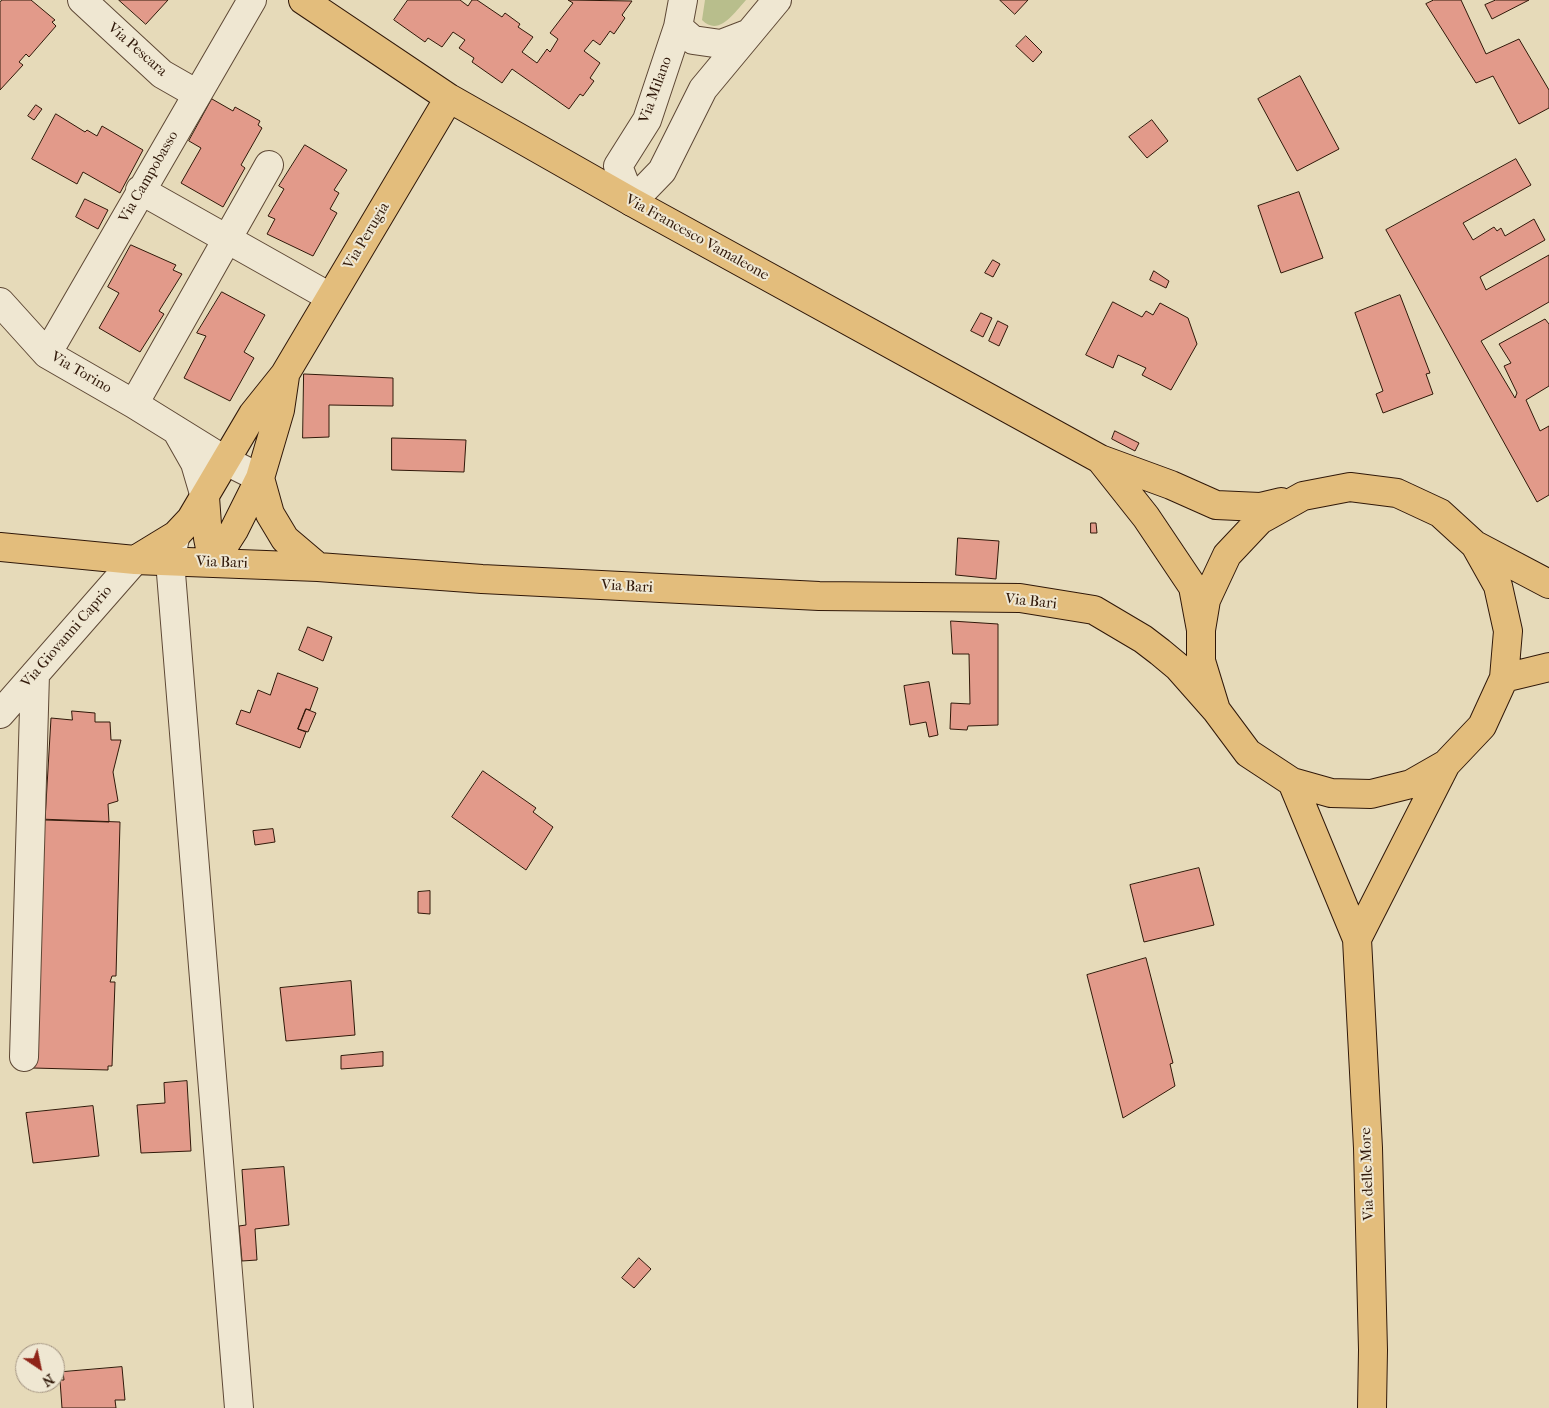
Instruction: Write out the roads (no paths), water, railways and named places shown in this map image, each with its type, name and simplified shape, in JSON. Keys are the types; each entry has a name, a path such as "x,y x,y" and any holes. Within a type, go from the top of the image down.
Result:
{"main road":[{"name":"Via Francesco Vamaleone","path":"303,0 449,98 632,202 1100,459"},
{"name":"Via Perugia","path":"285,374 449,98"},
{"path":"134,560 176,535 191,519 253,414 285,374"},
{"path":"213,563 234,530 260,478 280,410 285,374"},
{"path":"1100,459 1216,504 1260,507 1350,487 1397,493 1440,513 1475,545 1549,584"},
{"path":"1100,459 1146,517 1193,588 1200,630 1201,661 1216,710 1248,753 1292,782 1330,793 1371,794 1411,784 1446,764"},
{"path":"260,478 270,514 284,539 318,567"},
{"path":"1200,630 1206,600 1226,555 1260,520 1303,496"},
{"path":"205,497 208,538 213,563"},
{"path":"1356,939 1446,764 1482,726 1504,678 1508,632 1498,586 1475,545"},
{"name":"Via Bari","path":"0,547 134,560 318,567 482,579 819,596 1020,598 1094,610 1143,639 1160,652 1178,667 1216,710"},
{"path":"1504,678 1549,667"},
{"path":"1292,782 1356,939"},
{"name":"Via delle More","path":"1356,939 1368,1148 1373,1350 1372,1408"}],"street":[{"name":"Via Pescara","path":"82,0 162,74 197,94"},
{"name":"Via Campobasso","path":"47,354 140,190 252,0"},
{"name":"Via Milano","path":"632,202 618,166 648,120 678,27 683,0"},
{"path":"632,202 662,171 703,89 777,0"},
{"path":"678,27 693,40 721,44 747,34"},
{"path":"134,404 269,165"},
{"path":"140,190 330,297"},
{"name":"Via Torino","path":"0,302 47,354 176,429 226,461 260,478"},
{"path":"176,429 195,463 205,497"},
{"path":"176,535 170,561 239,1408"},
{"name":"Via Giovanni Caprio","path":"0,714 134,560"},
{"path":"24,1057 35,674"}]}
